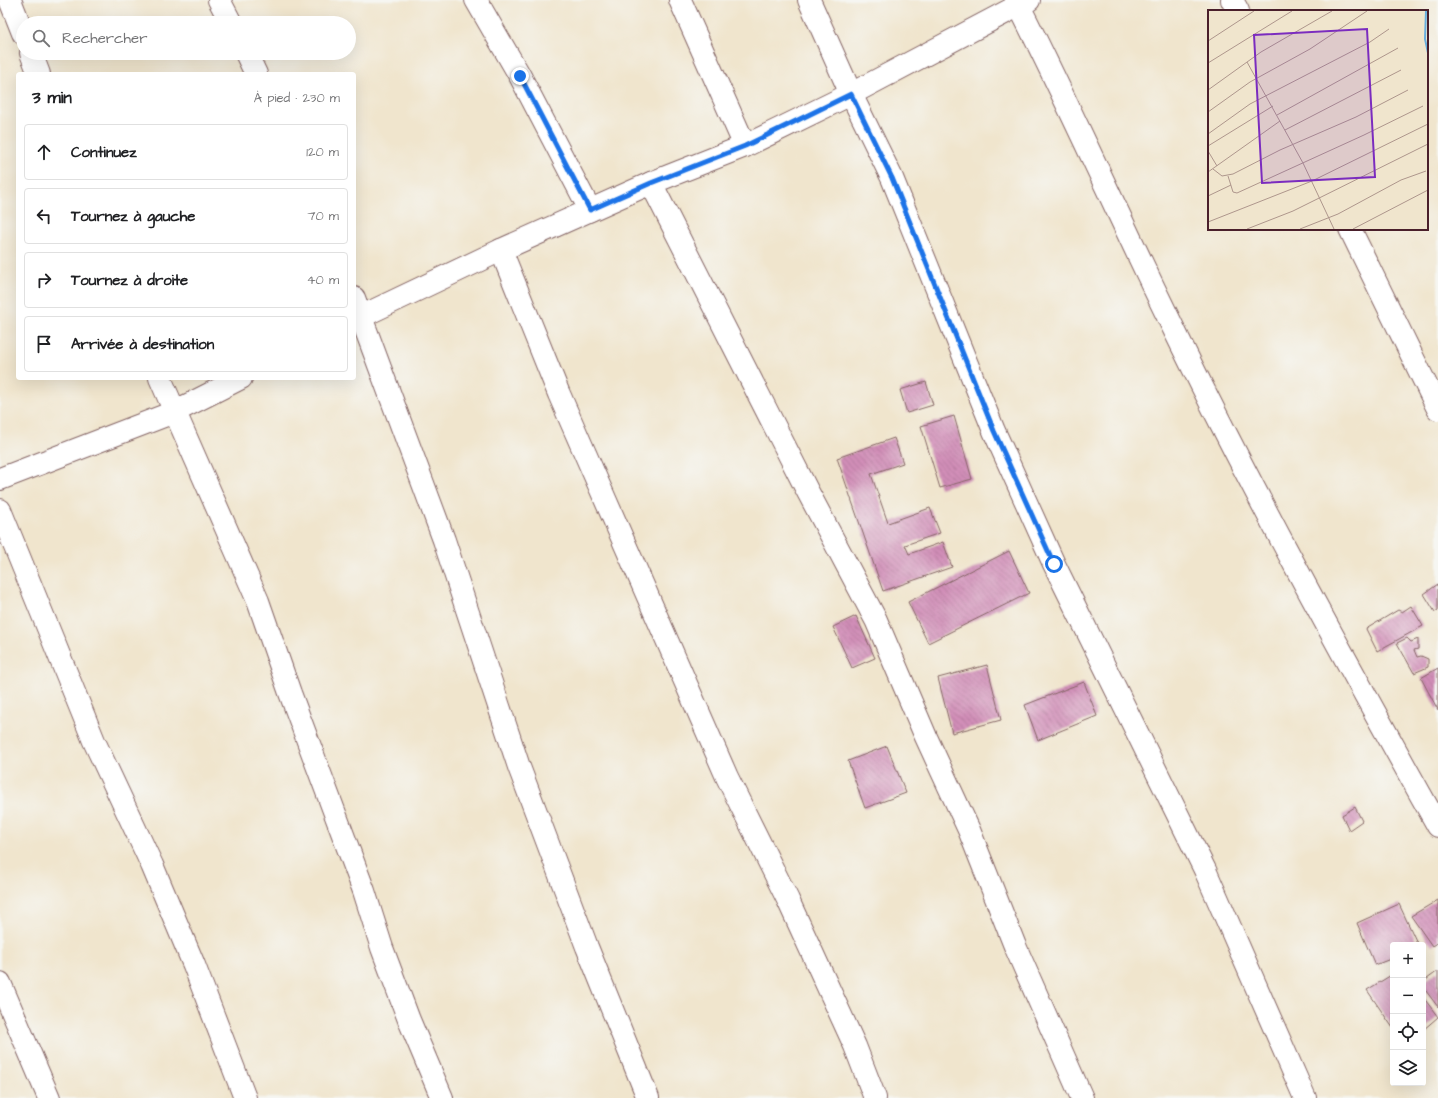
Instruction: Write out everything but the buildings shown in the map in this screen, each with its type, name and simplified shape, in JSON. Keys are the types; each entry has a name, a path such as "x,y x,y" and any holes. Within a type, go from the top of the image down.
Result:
{"street":[{"path":"10,0 16,16"},
{"path":"219,0 227,16"},
{"path":"476,0 520,76 590,210"},
{"path":"680,0 745,146"},
{"path":"809,0 851,94 892,178 988,416 1054,564 1206,870 1305,1098"},
{"path":"1232,0 1237,10"},
{"path":"648,1098 587,947 519,766 444,540 357,312 651,183 745,146 851,94 1021,2 1167,316 1278,535 1438,826"},
{"path":"34,60 38,72"},
{"path":"249,60 255,72"},
{"path":"651,183 808,492 876,620 926,737 969,830 1015,946 1082,1098"},
{"path":"1350,230 1438,408"},
{"path":"501,250 559,394 727,777 788,900 852,1039 875,1098"},
{"path":"161,380 258,601 290,693 364,891 382,948 409,1020 442,1098"},
{"path":"0,479 174,412 237,380"},
{"path":"0,510 94,741 152,865 194,965 245,1098"},
{"path":"0,983 49,1098"}],"route":[{"path":"520,76 590,210 651,183 745,146 851,94 892,178 951,328 994,431 1054,564"}]}
